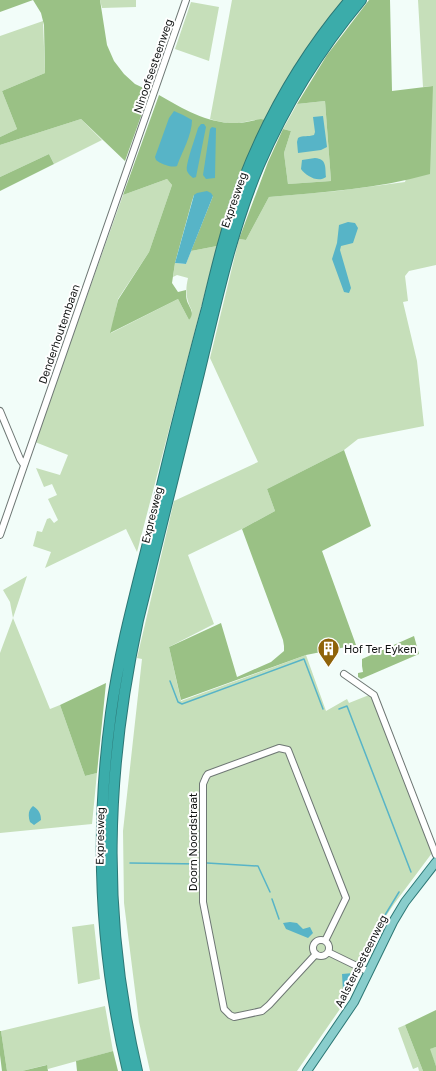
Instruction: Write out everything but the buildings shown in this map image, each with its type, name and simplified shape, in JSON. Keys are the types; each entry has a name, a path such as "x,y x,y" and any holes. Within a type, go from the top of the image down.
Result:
{"highway":[{"name":"Expresweg","path":"128,1071 118,1027 108,960 103,885 102,814 111,711 128,620 218,261 240,191 262,139 294,78 319,40 350,0"},
{"name":"Expresweg","path":"137,1071 127,1026 118,961 112,904 111,859 111,814 116,745 128,664 226,264 246,200 265,153 303,81 347,17 361,0"}],"main road":[{"name":"Aalstersesteenweg","path":"307,1071 357,996 393,922 405,902 436,862"}],"street":[{"name":"Ninoofsesteenweg","path":"139,139 186,0"},
{"name":"Denderhoutembaan","path":"0,535 139,139"},
{"path":"0,411 20,459 24,465"},
{"path":"344,674 374,696 436,855"},
{"name":"Doorn Noordstraat","path":"316,954 271,1004 262,1011 234,1017 230,1016 224,1010 203,902 203,784 208,774 279,748 288,750 346,898 325,941"},
{"path":"319,940 325,941 328,946 328,952 322,956 316,954 313,948 315,943 319,940"},
{"path":"328,952 369,972"}],"green space":[{"path":"0,0 33,0 0,12"},
{"path":"33,0 100,0 107,45 114,61 124,74 135,84 150,91 125,161 81,119 0,145 0,137 17,129 2,91 45,73 44,25 41,13"},
{"path":"100,0 136,0 136,7 102,8"},
{"path":"232,0 344,0 332,14 302,58 265,120 259,119 232,123 210,119"},
{"path":"369,0 390,0 392,91 433,86 430,174 370,187 269,197 246,240 239,239 268,162 283,129 291,131 284,153 288,184 331,181 325,101 297,104 327,55"},
{"path":"418,0 436,0 436,265 409,271 405,276 408,301 403,302 417,361 424,426 358,439 344,450 267,489 275,511 188,555 214,624 169,647 181,701 306,655 326,711 347,699 349,703 369,695 373,698 432,853 386,916 342,1006 297,1071 150,1071 139,1022 124,903 123,831 142,659 137,658 174,501 258,462 210,358 239,239 246,240 269,197 337,191 405,182 433,86 423,87"},
{"path":"191,2 219,7 209,61 175,49"},
{"path":"43,21 45,73 2,91 17,129 0,137 0,36"},
{"path":"159,95 196,115 216,121 237,123 261,119 265,120 235,191 217,246 191,251 213,196 194,195 175,263 172,283 178,292 186,290 187,300 192,313 189,320 178,299 110,333 118,300 149,252 172,185 167,179 123,195"},
{"path":"325,101 331,181 288,184 284,153 291,131 283,129 297,104"},
{"path":"81,119 102,140 54,164 49,154 0,177 0,145"},
{"path":"49,154 54,164 0,191 0,177"},
{"path":"167,179 172,185 149,252 118,299 111,333 178,299 189,320 192,311 188,303 187,295 188,278 177,275 173,277 175,263 186,264 191,251 217,246 137,552 126,529 45,568 51,552 33,546 37,531 42,532 47,519 50,518 54,523 58,520 48,499 57,495 52,484 44,487 36,468 60,475 68,455 35,442 123,195"},
{"path":"344,450 371,526 322,551 356,645 306,655 181,700 169,647 221,623 237,677 271,662 284,651 283,640 242,529 275,511 267,489"},
{"path":"27,576 13,618 10,602 3,590"},
{"path":"13,618 50,709 60,705 85,776 97,773 92,824 0,833 0,653"},
{"path":"414,636 419,654 361,679 358,677 358,673 363,672 362,659"},
{"path":"106,683 97,773 85,776 60,705"},
{"path":"94,924 100,979 78,984 72,927"},
{"path":"105,1006 113,1051 48,1069 46,1065 22,1071 7,1071 1,1031"},
{"path":"436,1010 436,1047 430,1049 436,1066 436,1071 423,1071 405,1025"},
{"path":"405,1025 423,1071 419,1071 418,1067 413,1069 398,1028"},
{"path":"1,1031 7,1071 2,1071"},
{"path":"436,1047 436,1066 429,1049"},
{"path":"113,1051 118,1071 77,1071 76,1061"},
{"path":"47,1065 48,1071 22,1071"}],"water":[{"path":"174,111 192,120 189,137 177,166 161,163 156,160 155,157 169,118"},
{"path":"323,116 327,147 321,150 298,153 298,138 314,135 313,117"},
{"path":"201,124 204,124 206,127 196,177 193,178 187,172 187,168 198,128"},
{"path":"212,127 216,128 215,178 206,179 203,175 210,129"},
{"path":"315,158 322,160 325,164 326,177 323,179 312,178 301,169 302,160"},
{"path":"207,191 213,196 186,264 175,263 194,195"},
{"path":"348,222 355,223 358,228 353,243 341,246 340,250 351,288 349,293 344,292 332,259 337,243 339,225"},
{"path":"33,806 40,814 41,818 41,820 34,825 30,822 29,815 29,811"},
{"path":"283,923 297,923 303,929 310,927 313,933 308,938 286,929"},
{"path":"353,973 354,979 344,996 342,994 342,974"}],"waterway":[{"path":"170,681 178,702 182,704 304,659 323,709"},
{"path":"339,709 347,706 411,872"},
{"path":"130,863 200,864"},
{"path":"207,863 258,866 270,892"},
{"path":"382,920 399,892"},
{"path":"272,899 279,919"},
{"path":"364,957 380,923"}],"place":[{"name":"Hof Ter Eyken","path":"329,668"}]}
